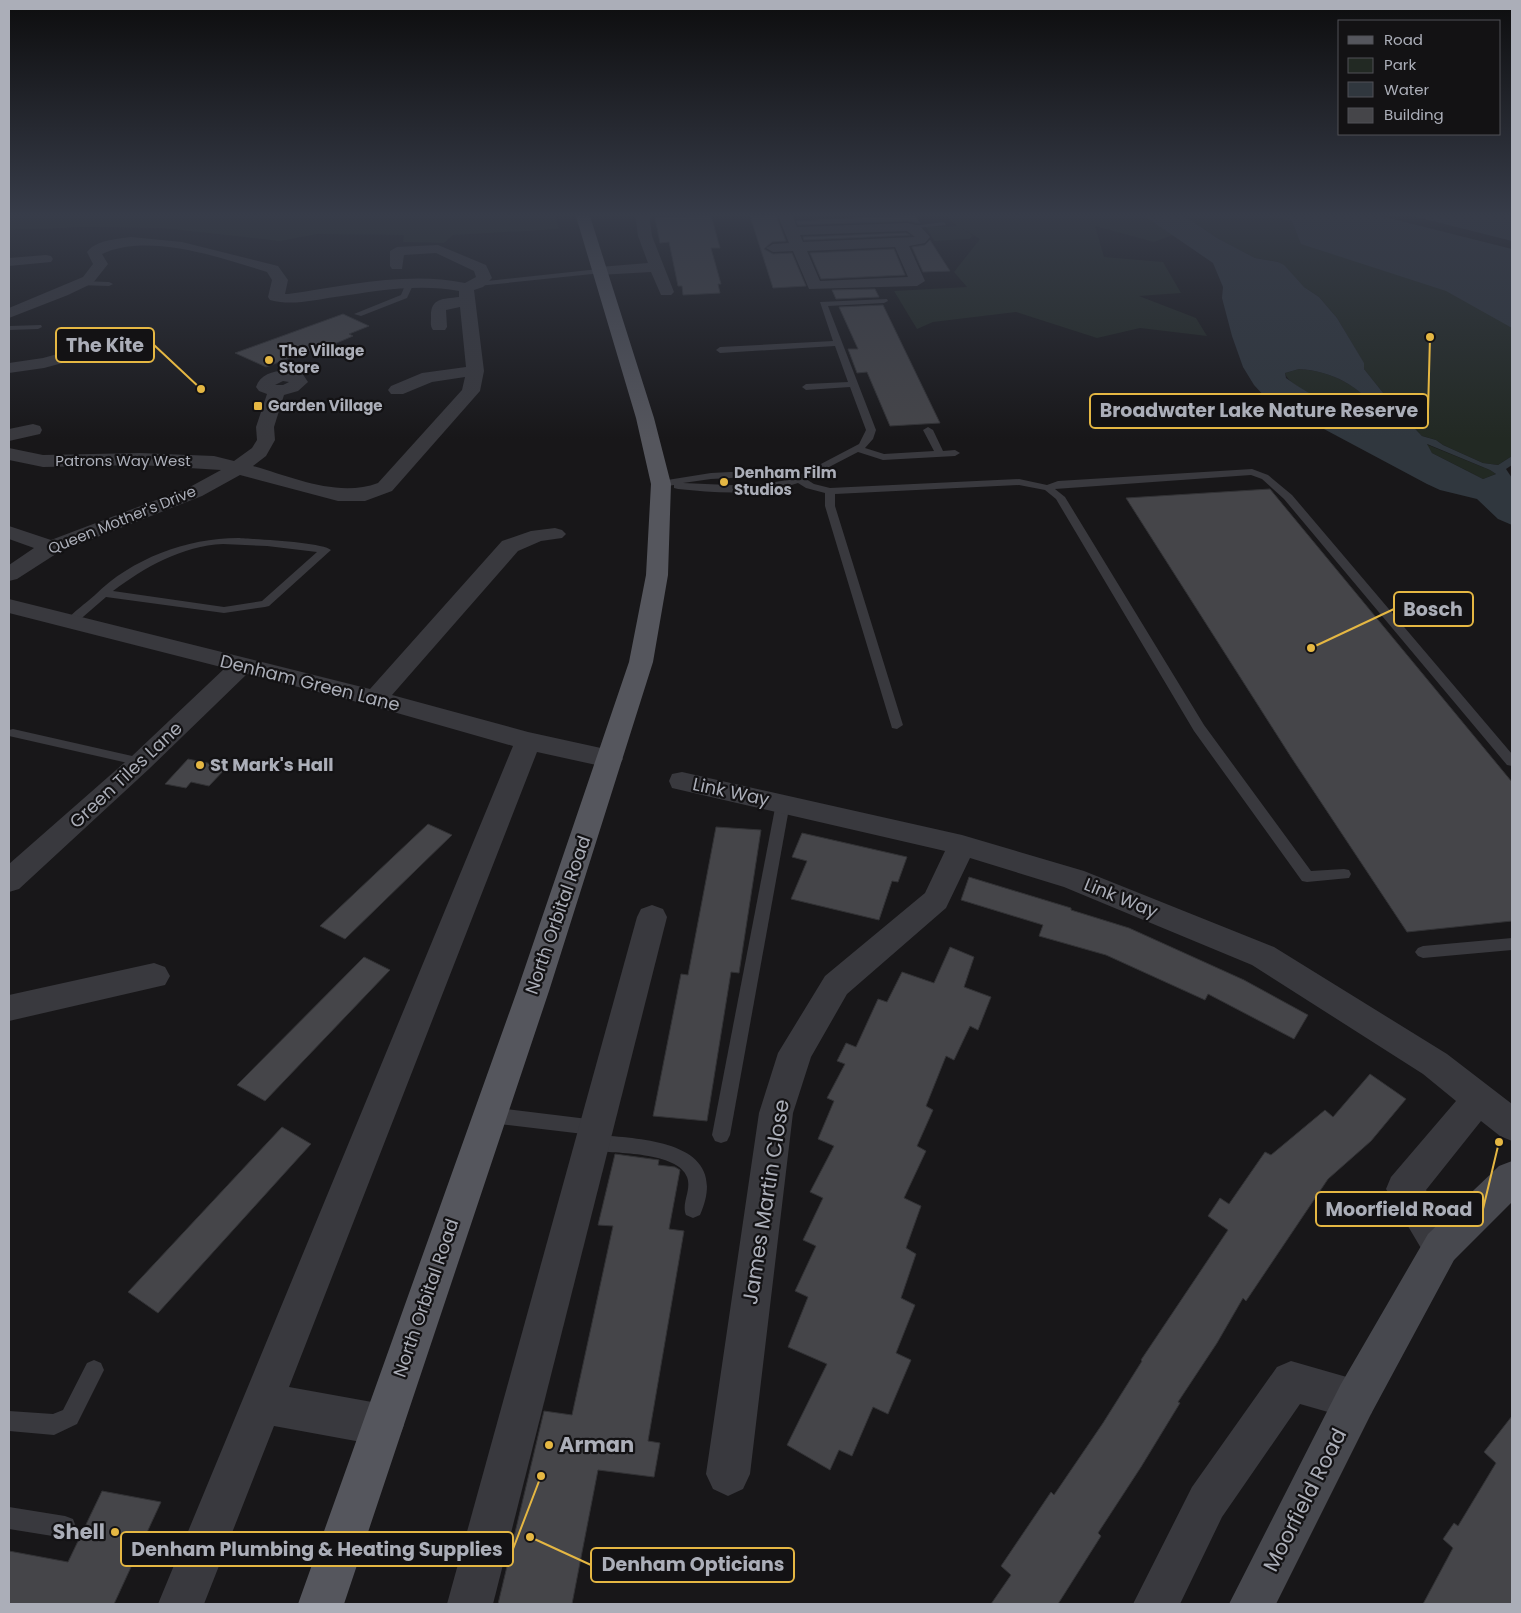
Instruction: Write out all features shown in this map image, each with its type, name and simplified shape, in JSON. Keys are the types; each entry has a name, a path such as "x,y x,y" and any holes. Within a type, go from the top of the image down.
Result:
{"main road":[{"name":"North Orbital Road","path":"321,1604 490,1115 641,662 657,575 661,484 645,418 604,288"}],"street":[{"path":"9,313 69,288"},
{"path":"278,288 276,297 288,299 381,288"},
{"path":"439,327 438,308 471,288"},
{"path":"397,390 428,377 476,371 473,288"},
{"path":"9,368 44,363 112,344"},
{"name":"Patrons Way West","path":"9,454 43,461 186,460 214,462 338,495 365,495 386,487 471,391 476,371"},
{"name":"Queen Mother's Drive","path":"9,574 51,547 195,492 237,469 259,452 266,440 264,427 277,390"},
{"path":"9,435 33,430"},
{"path":"9,532 51,547"},
{"path":"375,698 510,546 538,535 555,534"},
{"name":"Denham Green Lane","path":"9,606 241,666 375,698 528,740 610,759"},
{"name":"Green Tiles Lane","path":"9,881 141,762 241,666"},
{"path":"181,1604 528,740"},
{"name":"Link Way","path":"682,781 962,845 1074,879 1262,956 1435,1064 1512,1124"},
{"name":"James Martin Close","path":"728,1474 776,1113 795,1053 836,984 936,900 962,845"},
{"path":"470,1604 652,917"},
{"path":"9,1008 154,976"},
{"path":"1441,1247 1404,1189 1479,1098"},
{"name":"Moorfield Road","path":"1252,1604 1356,1399 1441,1247 1512,1178"},
{"path":"1156,1604 1207,1502 1291,1381 1356,1399"},
{"path":"261,1403 383,1425"}],"lane":[{"path":"358,314 404,296 408,288"},
{"path":"661,484 713,490 775,486 799,478 857,449 868,439 871,430 822,304 884,301"},
{"path":"9,328 12,330 38,327"},
{"path":"720,350 836,343"},
{"path":"806,387 852,384"},
{"path":"928,430 940,454"},
{"path":"857,449 883,457 955,453"},
{"path":"1048,488 1058,484 1252,472 1266,477 1288,497 1512,762"},
{"path":"799,478 810,486 830,491 1019,482 1048,488 1060,497 1199,728 1307,877 1344,874"},
{"path":"830,491 830,506 897,725"},
{"path":"72,621 102,593 128,574 162,556 206,542 250,541 326,550 265,604 224,610 102,593"},
{"path":"13,732 141,762"},
{"path":"721,1135 783,803"},
{"path":"1423,952 1512,944"},
{"path":"490,1115 666,1151 689,1162 697,1179 693,1209"},
{"path":"9,1421 54,1425 70,1417 94,1370"},
{"path":"9,1518 65,1527"}],"green space":[{"path":"944,288 1178,288 1181,293 1139,296 1196,318 1207,336 1140,328 1097,338 1016,312 933,322 917,329 894,291"},
{"path":"1306,288 1512,288 1512,456 1498,465 1483,463 1436,440 1422,436 1396,409 1364,369 1363,362 1337,318 1319,297"},
{"path":"1299,369 1323,373 1345,382 1364,395 1379,414 1379,418 1374,420 1353,413 1324,401 1298,387 1289,380 1285,373"},
{"path":"1426,444 1496,474 1483,479 1432,453"}],"water":[{"path":"1223,288 1306,288 1319,297 1337,318 1364,363 1364,369 1396,409 1422,436 1436,440 1483,463 1498,465 1512,456 1512,465 1506,469 1512,478 1512,525 1498,519 1477,499 1440,490 1427,484 1266,398 1254,385 1243,367 1222,298","holes":["1299,369 1311,370 1345,382 1364,395 1379,414 1379,418 1374,420 1340,408 1317,398 1286,378 1285,373","1427,444 1496,474 1483,479 1432,453"]},
{"path":"1438,288 1512,288 1512,328 1446,291"}],"building":[{"path":"682,288 719,288 720,293 683,295"},
{"path":"875,289 879,297 836,299 832,290"},
{"path":"883,305 940,423 890,426 867,372 857,373 848,349 858,349 839,307"},
{"path":"343,314 369,326 349,334 353,336 325,348 321,346 266,367 235,353"},
{"path":"1270,489 1512,782 1512,921 1407,932 1291,757 1126,498"},
{"name":"St Mark's Hall","path":"188,759 227,767 209,786 191,782 186,788 165,784"},
{"path":"428,824 452,835 345,939 320,926"},
{"path":"716,827 761,830 739,973 731,972 707,1121 653,1116 681,974 688,975"},
{"path":"802,833 907,857 898,882 892,881 879,920 791,899 807,861 792,857"},
{"path":"969,877 1129,928 1244,980 1308,1015 1294,1039 1208,994 1205,1000 1106,955 1039,936 1043,925 961,900"},
{"path":"950,947 974,957 964,987 991,997 978,1030 970,1026 954,1060 946,1056 926,1106 933,1110 917,1146 926,1151 904,1198 921,1206 906,1248 916,1254 901,1298 915,1305 896,1353 911,1360 888,1414 873,1407 852,1456 839,1450 830,1470 787,1445 827,1364 788,1347 808,1297 795,1291 816,1246 803,1240 823,1198 810,1192 834,1146 818,1139 834,1101 827,1098 845,1064 837,1061 846,1043 856,1047 878,999 887,1002 902,972 934,983"},
{"path":"364,957 390,970 265,1101 237,1085"},
{"path":"1370,1074 1406,1099 1371,1141 1328,1179 1246,1301 1243,1298 1217,1343 1178,1402 1180,1403 1141,1467 1098,1533 1101,1536 1058,1604 991,1604 1011,1575 1001,1566 1051,1492 1054,1495 1103,1423 1141,1360 1228,1230 1208,1216 1220,1198 1229,1204 1265,1152 1271,1155 1325,1110 1333,1117"},
{"path":"282,1127 311,1144 158,1313 128,1292"},
{"path":"615,1154 659,1160 658,1165 675,1167 680,1170 669,1229 684,1231 648,1441 660,1443 654,1477 598,1470 572,1604 498,1604 544,1411 572,1415 613,1226 598,1225"},
{"path":"1512,1416 1512,1604 1423,1604 1453,1548 1443,1539 1454,1523 1458,1526 1496,1463 1484,1452"},
{"path":"102,1491 161,1502 114,1604 9,1604 9,1551 68,1562"}],"place":[{"name":"Broadwater Lake Nature Reserve","path":"1430,337"},
{"name":"The Village Store","path":"269,360"},
{"name":"The Kite","path":"201,389"},
{"name":"Garden Village","path":"258,406"},
{"name":"Denham Film Studios","path":"724,482"},
{"name":"Bosch","path":"1311,648"},
{"name":"St Mark's Hall","path":"200,765"},
{"name":"Moorfield Road","path":"1499,1142"},
{"name":"Arman","path":"549,1445"},
{"name":"Denham Plumbing & Heating Supplies","path":"541,1476"},
{"name":"Shell","path":"115,1532"},
{"name":"Denham Opticians","path":"530,1537"}]}
